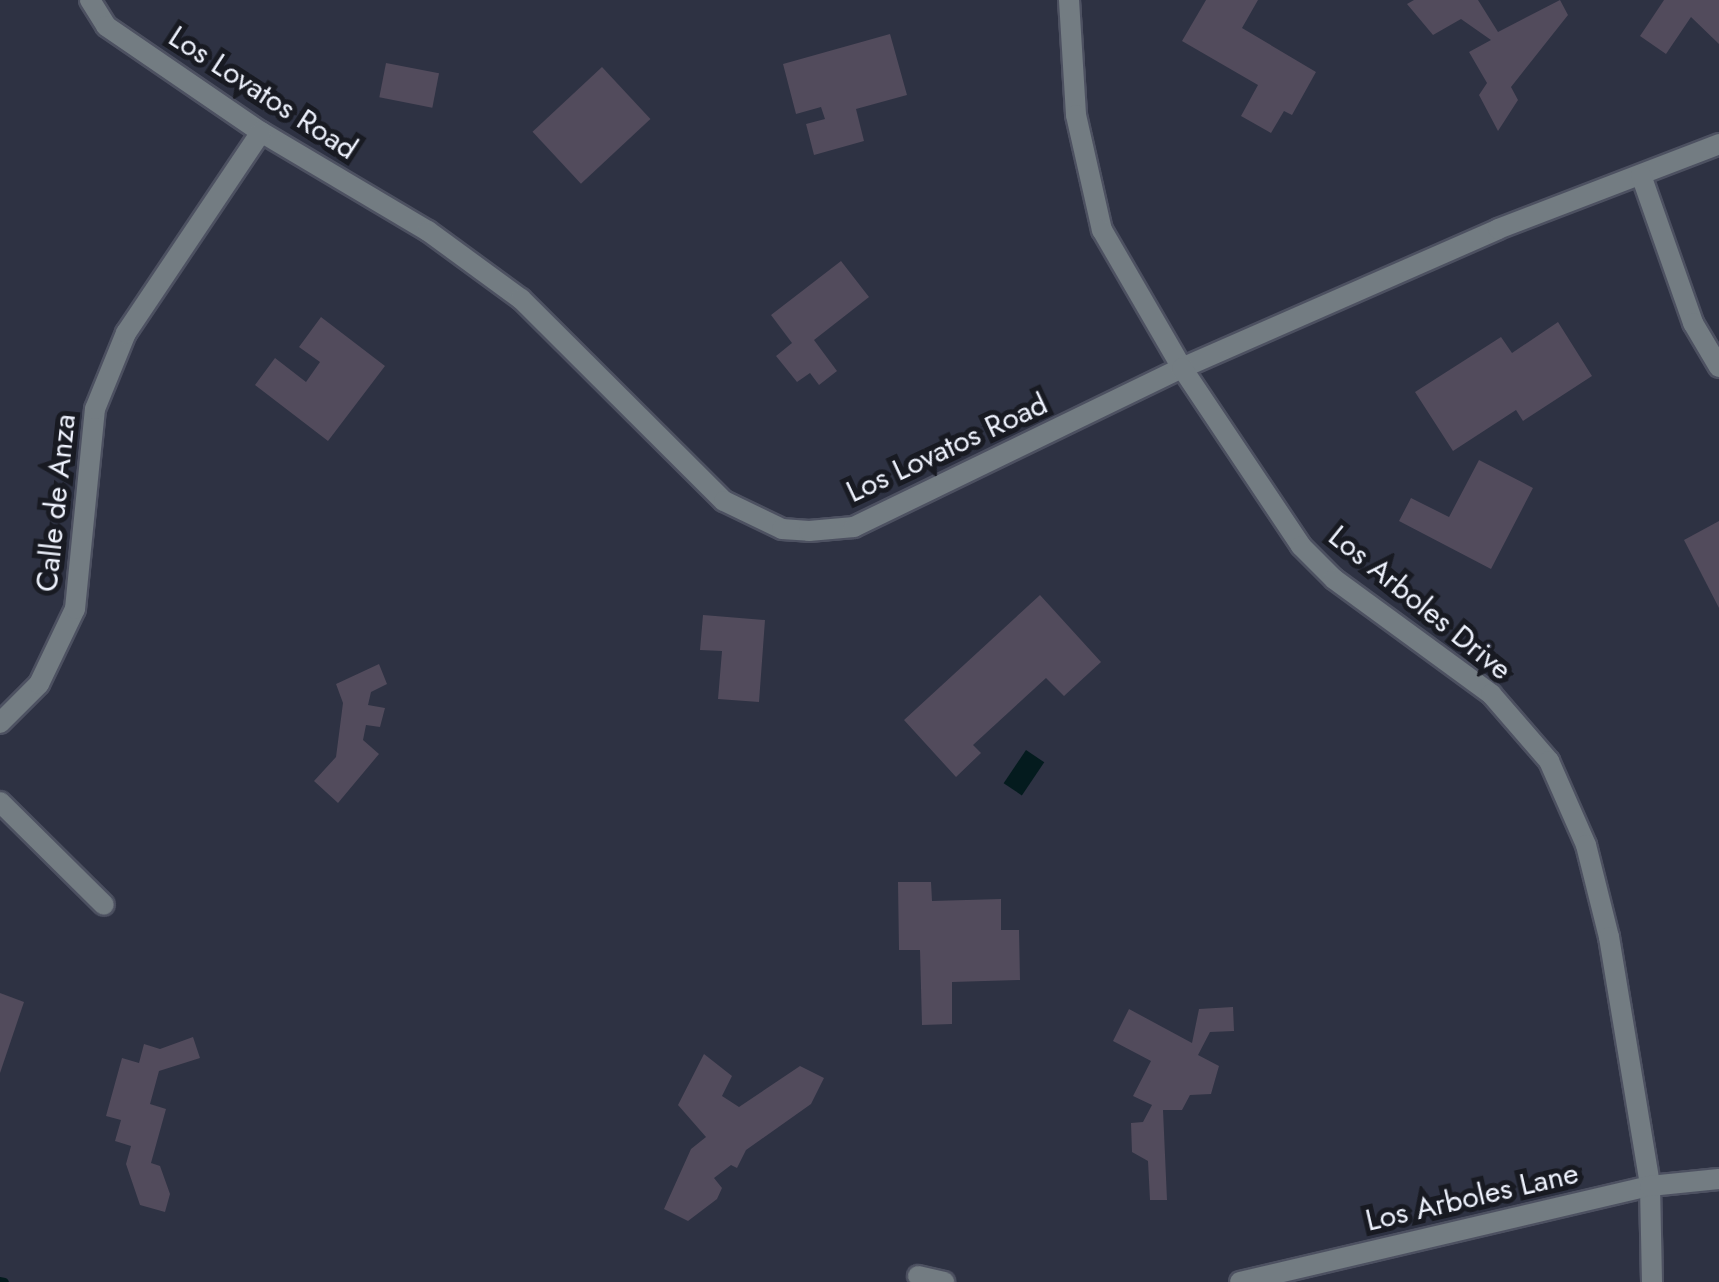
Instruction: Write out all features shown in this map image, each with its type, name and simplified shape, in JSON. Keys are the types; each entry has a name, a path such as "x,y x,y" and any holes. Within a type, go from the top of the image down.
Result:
{"street":[{"name":"Los Lovatos Road","path":"90,0 106,26 261,132 428,231 522,299 724,501 782,528 854,527 1182,368 1498,230 1719,144"},
{"name":"Los Arboles Drive","path":"1069,0 1076,115 1102,230 1182,368 1301,546 1334,579 1491,694 1549,760 1586,844 1609,936 1650,1186 1652,1282"},
{"name":"Calle de Anza","path":"0,723 39,684 75,609 95,409 126,333 261,132"},
{"path":"1640,175 1693,323 1719,367"},
{"path":"0,802 104,905"},
{"name":"Los Arboles Lane","path":"1240,1282 1650,1186 1719,1179"},
{"path":"918,1276 944,1282"}],"shaded area":[{"path":"1026,750 1044,762 1022,795 1004,783"}],"building":[{"path":"1206,0 1258,0 1242,28 1316,72 1292,115 1284,111 1271,133 1241,116 1258,85 1182,41"},
{"path":"1414,0 1478,0 1498,32 1560,0 1568,15 1511,87 1518,100 1498,131 1479,95 1487,83 1469,52 1491,40 1461,19 1433,35 1407,4"},
{"path":"1664,0 1719,0 1719,44 1691,17 1666,54 1640,36"},
{"path":"890,34 907,95 856,109 864,141 814,155 806,124 825,119 821,107 796,114 783,64"},
{"path":"386,63 439,73 432,108 379,97"},
{"path":"602,67 650,119 581,184 533,132"},
{"path":"841,261 869,297 814,340 837,371 819,385 810,373 797,382 776,356 792,343 771,315"},
{"path":"321,317 385,366 328,441 255,385 275,358 306,382 320,362 299,347"},
{"path":"1558,322 1592,376 1523,421 1516,410 1453,451 1415,392 1501,337 1512,353"},
{"path":"1479,460 1533,488 1491,569 1399,521 1411,498 1449,517"},
{"path":"1719,521 1719,608 1684,540"},
{"path":"1040,595 1101,662 1064,696 1046,678 973,745 981,753 956,777 904,720"},
{"path":"703,615 765,620 759,702 718,699 722,651 700,650"},
{"path":"379,664 387,684 371,692 368,705 385,708 380,727 366,725 363,740 379,754 338,803 314,781 336,757 343,703 336,684"},
{"path":"898,882 931,882 932,901 1001,899 1001,930 1019,930 1020,980 952,982 952,1024 922,1025 920,950 899,950"},
{"path":"0,993 24,1002 0,1073"},
{"path":"1233,1007 1234,1031 1210,1032 1198,1055 1219,1066 1211,1094 1190,1095 1182,1110 1163,1110 1167,1200 1150,1200 1148,1161 1132,1152 1131,1123 1143,1122 1152,1105 1133,1096 1151,1061 1113,1041 1129,1009 1192,1043 1199,1009"},
{"path":"193,1037 200,1058 159,1071 150,1104 166,1109 151,1163 160,1166 170,1194 165,1212 140,1205 126,1164 131,1146 115,1141 121,1120 106,1116 122,1058 139,1063 144,1044 160,1049"},
{"path":"704,1054 732,1076 722,1096 739,1107 800,1066 824,1078 811,1104 746,1150 737,1168 731,1165 714,1178 722,1188 717,1199 688,1221 664,1209 691,1149 706,1137 678,1105"}],"waterway":[{"path":"0,1281 4,1282"}]}
